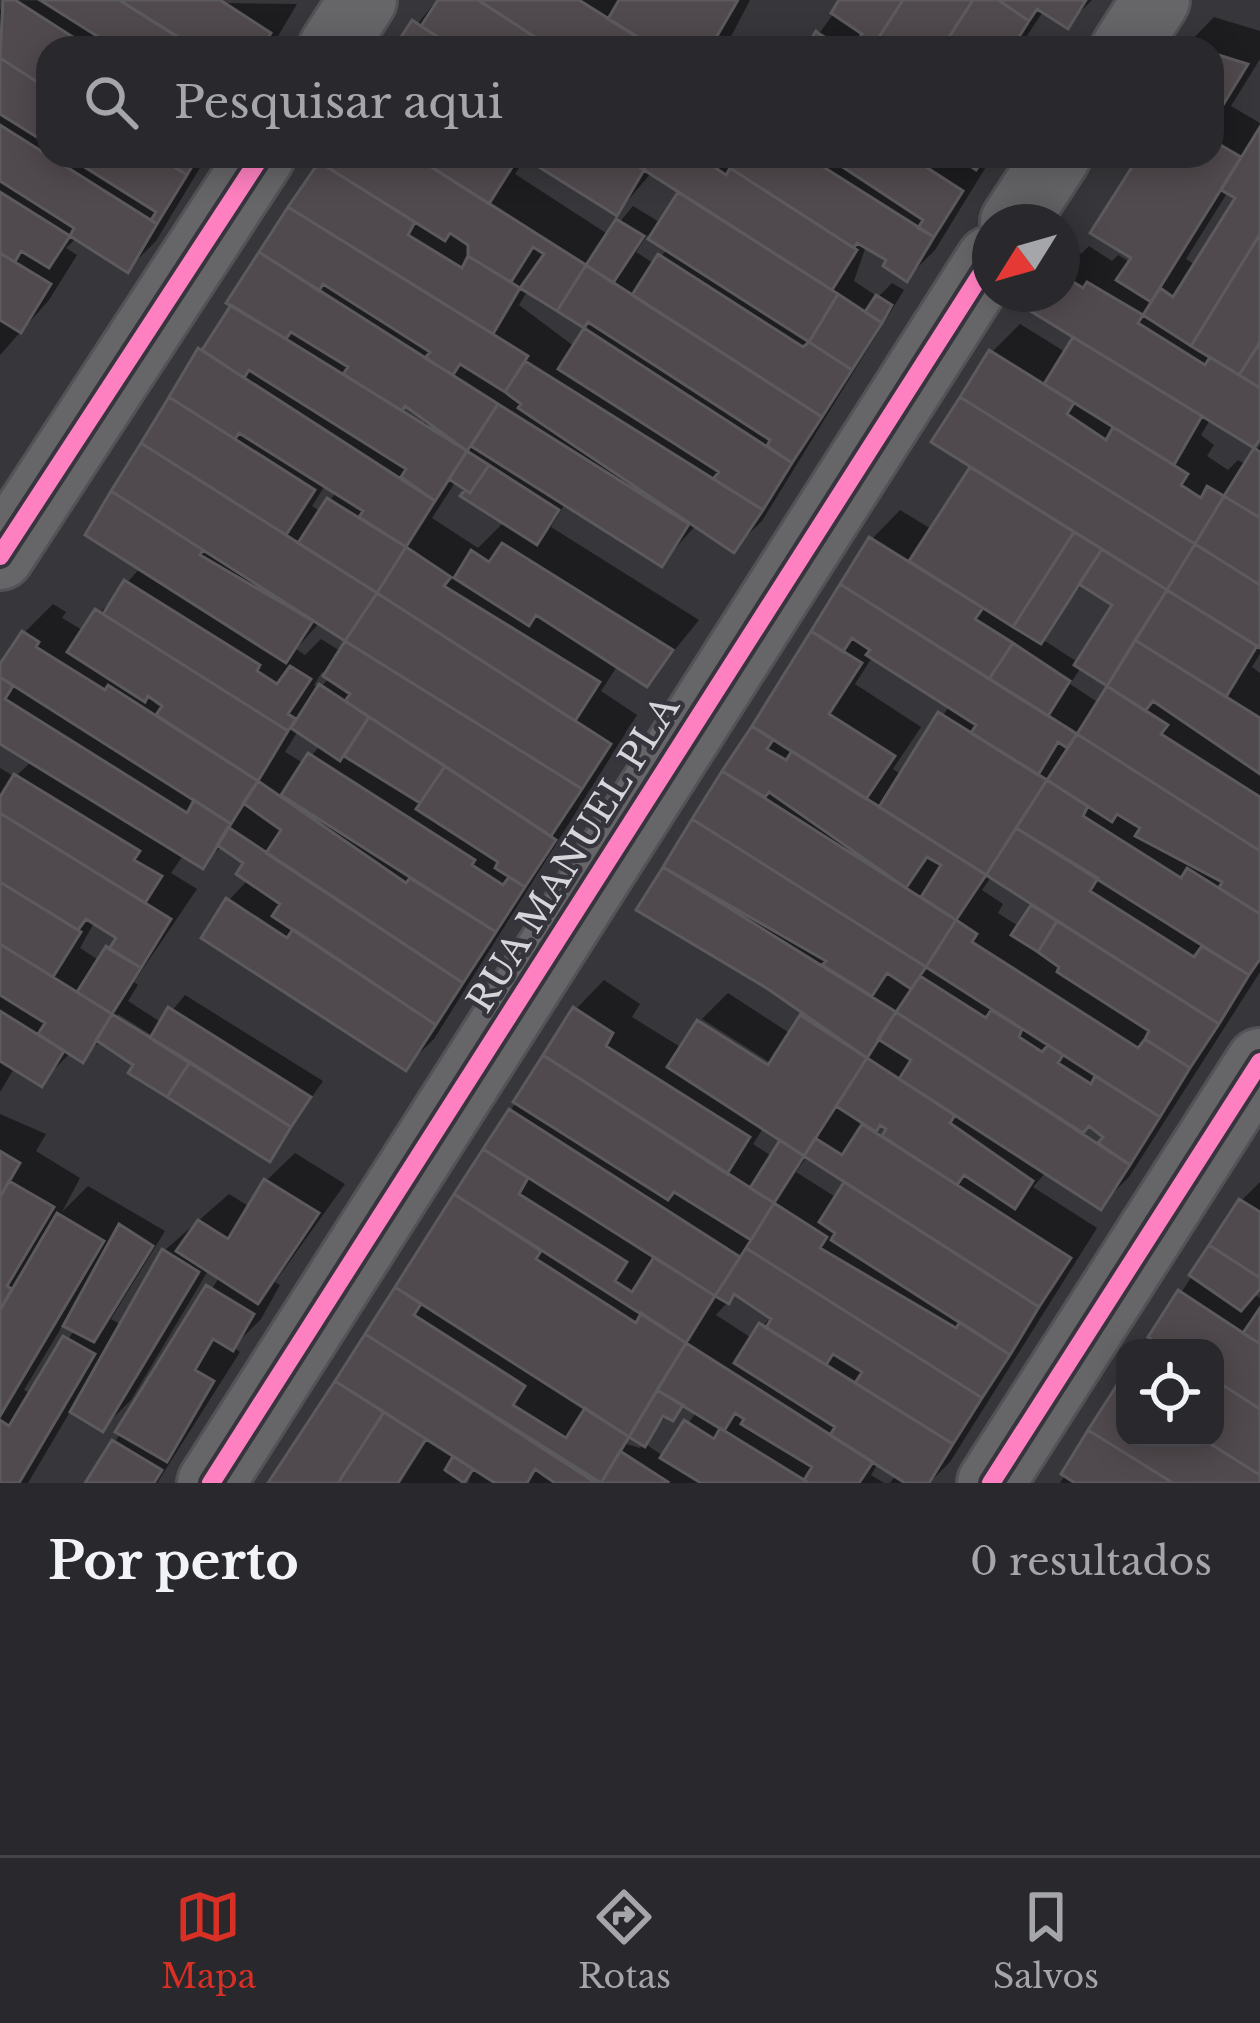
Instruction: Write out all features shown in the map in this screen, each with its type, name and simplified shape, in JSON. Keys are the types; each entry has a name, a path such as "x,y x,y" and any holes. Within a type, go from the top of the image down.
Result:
{"street":[{"path":"340,36 363,0"},
{"path":"1133,36 1156,0"},
{"path":"0,556 253,168"},
{"path":"1026,204 1049,168"},
{"name":"RUA MANUEL PLA","path":"212,1483 972,288"},
{"path":"991,1483 1260,1061"}],"building":[{"path":"3,0 15,0 71,36 36,36 36,81 0,58"},
{"path":"40,0 119,0 177,36 97,36"},
{"path":"119,0 220,0 271,33 269,36 176,36"},
{"path":"438,0 478,0 534,36 436,36 421,26"},
{"path":"478,0 579,0 636,36 534,36"},
{"path":"619,0 738,0 717,36 636,36 608,19"},
{"path":"839,0 903,0 880,36 861,36 831,13"},
{"path":"903,0 973,0 950,36 880,36"},
{"path":"973,0 998,0 1029,21 1020,36 950,36"},
{"path":"998,0 1086,0 1068,29 1037,9 1029,21"},
{"path":"412,20 436,36 402,36"},
{"path":"1224,57 1248,64 1224,103"},
{"path":"0,58 36,81 36,136 0,114"},
{"path":"0,125 36,148 36,168 68,168 157,224 128,273 70,236 74,228 0,181"},
{"path":"1260,127 1260,234 1191,346 1143,315 1160,288 1173,297 1235,198 1221,190"},
{"path":"1224,147 1241,157 1151,302 1116,280 1131,258 1090,233 1131,168 1224,168"},
{"path":"86,168 176,168 187,175 157,224 151,220 156,212"},
{"path":"315,168 329,168 415,222 408,235 462,268 468,256 520,288 493,334 288,207"},
{"path":"329,168 433,168 586,265 557,311 520,288 544,254 533,247 511,282 468,256 468,245 450,233 445,241"},
{"path":"433,168 512,168 489,204"},
{"path":"541,168 641,168 644,170 617,216"},
{"path":"716,168 726,175 730,168 857,250 832,290 644,170"},
{"path":"730,168 825,168 934,237 907,282 883,266 886,260 857,243 854,248"},
{"path":"844,168 928,168 963,191 934,237 918,228 923,220"},
{"path":"0,192 70,236 49,268 21,251 15,262 0,253"},
{"path":"678,192 838,294 809,342 648,239"},
{"path":"288,207 528,356 505,392 460,364 453,375 425,358 430,352 323,284 319,291 259,252"},
{"path":"616,219 644,236 613,283 586,265"},
{"path":"1260,234 1260,342 1239,375 1191,346"},
{"path":"259,252 498,404 467,451 405,406 402,411 343,374 348,367 291,332 286,339 226,303"},
{"path":"0,253 51,284 21,333 0,320"},
{"path":"658,254 803,347 809,342 852,370 822,417 632,295"},
{"path":"586,265 822,417 792,463 767,446 770,440 588,322 584,328 557,311"},
{"path":"1087,282 1143,315 1138,323 1205,365 1210,357 1260,388 1260,439 1254,448 1032,312 1080,312 1080,286"},
{"path":"838,294 882,323 852,370 809,342"},
{"path":"876,295 892,305 882,323 865,312"},
{"path":"231,305 467,451 435,501 401,477 406,469 249,370 244,378 202,350"},
{"path":"584,328 792,463 763,510 713,479 719,472 558,369"},
{"path":"1073,337 1202,416 1174,465 1044,384"},
{"path":"1260,345 1260,388 1239,375"},
{"path":"198,348 435,501 406,547 359,517 363,511 239,433 235,439 169,397"},
{"path":"989,350 1074,403 1067,414 1106,440 1113,427 1188,474 1181,485 1201,498 1207,486 1224,496 1195,544 960,397"},
{"path":"525,361 763,510 734,553 518,408 521,404 505,392"},
{"path":"169,397 315,490 286,535 141,443"},
{"path":"960,397 1195,544 1167,590 931,442"},
{"path":"498,404 689,524 662,567 471,446"},
{"path":"141,443 377,593 345,641 111,491"},
{"path":"1254,448 1260,452 1260,518 1224,496"},
{"path":"467,451 489,465 470,493 449,479"},
{"path":"489,465 559,510 537,545 460,496 465,490 470,493"},
{"path":"970,467 1074,532 1013,627 909,561"},
{"path":"111,491 203,550 200,555 313,621 286,663 85,535"},
{"path":"1224,496 1260,518 1260,585 1195,544"},
{"path":"327,498 406,547 377,593 298,543"},
{"path":"1074,532 1102,549 1041,644 1013,627"},
{"path":"869,537 983,608 975,619 1013,643 989,679 840,584"},
{"path":"502,543 673,650 647,687 536,615 529,626 454,578 471,550 489,562"},
{"path":"1195,544 1260,585 1260,648 1167,590"},
{"path":"406,547 451,577 444,586 600,682 575,721 377,593"},
{"path":"1102,549 1167,590 1107,686 1074,665 1112,605 1079,584"},
{"path":"124,580 260,665 257,671 277,684 290,666 311,679 288,714 296,719 288,731 103,614"},
{"path":"840,584 1077,734 1067,748 1058,742 1038,775 971,733 976,725 866,655 870,650 852,638 843,652 811,631"},
{"path":"1167,590 1257,646 1226,697 1135,640"},
{"path":"377,593 611,744 582,789 345,641"},
{"path":"95,609 288,731 258,781 156,715 162,706 148,696 145,702 67,652"},
{"path":"22,631 39,642 36,647 105,690 108,685 258,781 231,824 0,677 0,664"},
{"path":"811,631 862,663 829,714 895,756 866,799 752,726"},
{"path":"1135,640 1260,718 1260,774 1153,701 1145,711 1107,686"},
{"path":"345,641 582,789 551,836 345,701 350,694 323,676"},
{"path":"1013,643 1070,681 1048,716 989,679"},
{"path":"0,677 13,686 5,699 187,813 194,800 231,824 203,869 0,744"},
{"path":"319,684 369,717 340,761 291,728"},
{"path":"1107,686 1168,725 1161,734 1260,797 1260,851 1077,734"},
{"path":"938,712 1047,780 986,875 879,807"},
{"path":"369,717 445,766 420,803 344,756"},
{"path":"752,726 773,740 767,749 786,760 792,751 986,875 956,920 921,897 941,865 927,857 906,888 769,792 765,797 722,771"},
{"path":"1077,734 1260,851 1260,914 1219,888 1222,882 1135,836 1140,828 1117,814 1112,822 1047,780"},
{"path":"308,753 475,860 472,865 503,885 509,877 525,887 496,932 281,795"},
{"path":"445,766 556,840 525,887 495,868 498,862 416,809"},
{"path":"722,771 956,920 926,967 692,819"},
{"path":"14,774 140,851 134,860 162,876 145,903 0,813 0,797"},
{"path":"1047,780 1088,806 1083,816 1181,878 1187,868 1260,914 1260,959 1249,975 1016,828"},
{"path":"258,781 406,883 410,878 496,932 463,983 266,853 281,830 243,803"},
{"path":"0,813 171,919 141,968 109,949 116,938 86,919 78,930 0,882"},
{"path":"692,819 926,967 911,989 887,973 872,996 822,965 826,961 663,867"},
{"path":"228,827 463,983 436,1025 272,916 280,904 236,874 243,863 217,845"},
{"path":"1016,828 1098,878 1090,891 1194,957 1202,946 1249,975 1219,1024 986,875"},
{"path":"663,867 896,1012 867,1058 768,989 636,910"},
{"path":"0,882 81,932 53,977 0,944"},
{"path":"226,898 287,938 293,929 436,1025 406,1071 201,938"},
{"path":"1031,905 1057,921 1038,952 1011,935"},
{"path":"956,920 977,934 972,942 1138,1048 1145,1039 1190,1068 1160,1117 926,967"},
{"path":"1057,921 1219,1024 1190,1068 1145,1039 1149,1031 1057,972 1059,967 1038,952"},
{"path":"0,944 112,1014 83,1063 38,1034 45,1023 0,995"},
{"path":"106,946 141,968 112,1014 77,992"},
{"path":"920,976 986,1018 991,1010 1022,1029 1019,1037 1042,1052 1048,1045 1063,1055 1058,1063 1091,1084 1095,1076 1160,1117 1130,1165 1098,1143 1103,1137 1089,1126 1083,1133 896,1012"},
{"path":"168,1007 311,1097 291,1127 150,1038"},
{"path":"573,1007 613,1033 606,1046 750,1137 727,1174 543,1055"},
{"path":"0,1011 64,1051 42,1087 0,1061"},
{"path":"896,1012 1130,1165 1101,1210 899,1079 911,1060 878,1039"},
{"path":"112,1014 190,1062 167,1097 128,1073 133,1065 96,1040"},
{"path":"800,1015 867,1058 804,1156 667,1067 697,1020 768,1065"},
{"path":"543,1055 774,1203 751,1240 674,1192 668,1200 513,1102"},
{"path":"867,1058 955,1115 950,1123 1033,1181 1015,1209 964,1175 957,1185 882,1136 886,1129 880,1125 876,1132 836,1106"},
{"path":"190,1062 291,1127 270,1162 167,1097"},
{"path":"509,1109 740,1257 715,1296 483,1149"},
{"path":"862,1124 1071,1258 1039,1307 804,1156 815,1138 842,1155"},
{"path":"780,1140 804,1156 774,1203 750,1188"},
{"path":"483,1149 528,1178 519,1194 627,1262 615,1281 632,1292 654,1257 715,1296 686,1343 454,1194"},
{"path":"0,1151 20,1163 0,1197"},
{"path":"264,1179 319,1213 258,1304 176,1251 198,1220 228,1239"},
{"path":"9,1181 54,1207 7,1286 12,1289 0,1310 0,1197"},
{"path":"844,1182 1039,1307 1010,1355 831,1240 835,1233 819,1222"},
{"path":"454,1194 541,1251 536,1259 636,1323 641,1313 686,1343 629,1437 395,1287"},
{"path":"1239,1199 1260,1212 1260,1278 1209,1245"},
{"path":"774,1203 827,1237 820,1248 956,1328 960,1322 1010,1355 982,1398 746,1248"},
{"path":"57,1213 104,1241 0,1416 0,1310"},
{"path":"119,1224 153,1246 94,1342 63,1326"},
{"path":"1209,1245 1260,1278 1260,1289 1241,1311 1189,1275"},
{"path":"746,1248 982,1398 953,1444 855,1383 862,1372 833,1354 826,1365 766,1328 771,1319 734,1294 729,1304 715,1296"},
{"path":"162,1249 199,1272 103,1432 70,1412"},
{"path":"206,1285 254,1314 233,1351 213,1339 195,1370 214,1381 167,1462 115,1432"},
{"path":"395,1287 421,1304 414,1315 525,1386 513,1405 566,1438 585,1408 629,1437 601,1483 365,1334"},
{"path":"1178,1290 1260,1344 1260,1409 1224,1386 1224,1339 1148,1337"},
{"path":"1260,1308 1260,1344 1243,1333"},
{"path":"759,1323 953,1444 929,1483 905,1483 830,1435 835,1427 734,1363"},
{"path":"365,1334 596,1483 555,1483 535,1469 527,1483 495,1483 335,1381"},
{"path":"63,1336 95,1354 19,1483 0,1483 0,1420 9,1426"},
{"path":"686,1343 873,1462 859,1483 809,1483 804,1480 812,1467 741,1424 744,1419 735,1413 724,1431 657,1390"},
{"path":"335,1381 384,1412 338,1483 268,1483"},
{"path":"1224,1386 1260,1409 1260,1475 1215,1447 1224,1447"},
{"path":"1116,1387 1116,1447 1215,1447 1260,1475 1260,1483 1173,1483 1088,1430"},
{"path":"657,1390 683,1405 673,1421 663,1416 645,1447 629,1437"},
{"path":"384,1412 426,1439 398,1483 338,1483"},
{"path":"684,1420 714,1439 720,1428 809,1483 701,1483 660,1458"},
{"path":"1088,1430 1173,1483 1075,1483 1061,1474"},
{"path":"112,1440 162,1470 154,1483 85,1483"},
{"path":"620,1451 668,1482 601,1483"},
{"path":"453,1456 473,1469 464,1483 445,1470"}],"cycle path":[{"path":"0,556 253,168"},
{"path":"211,1483 972,288"},
{"path":"991,1483 1260,1062"}]}
